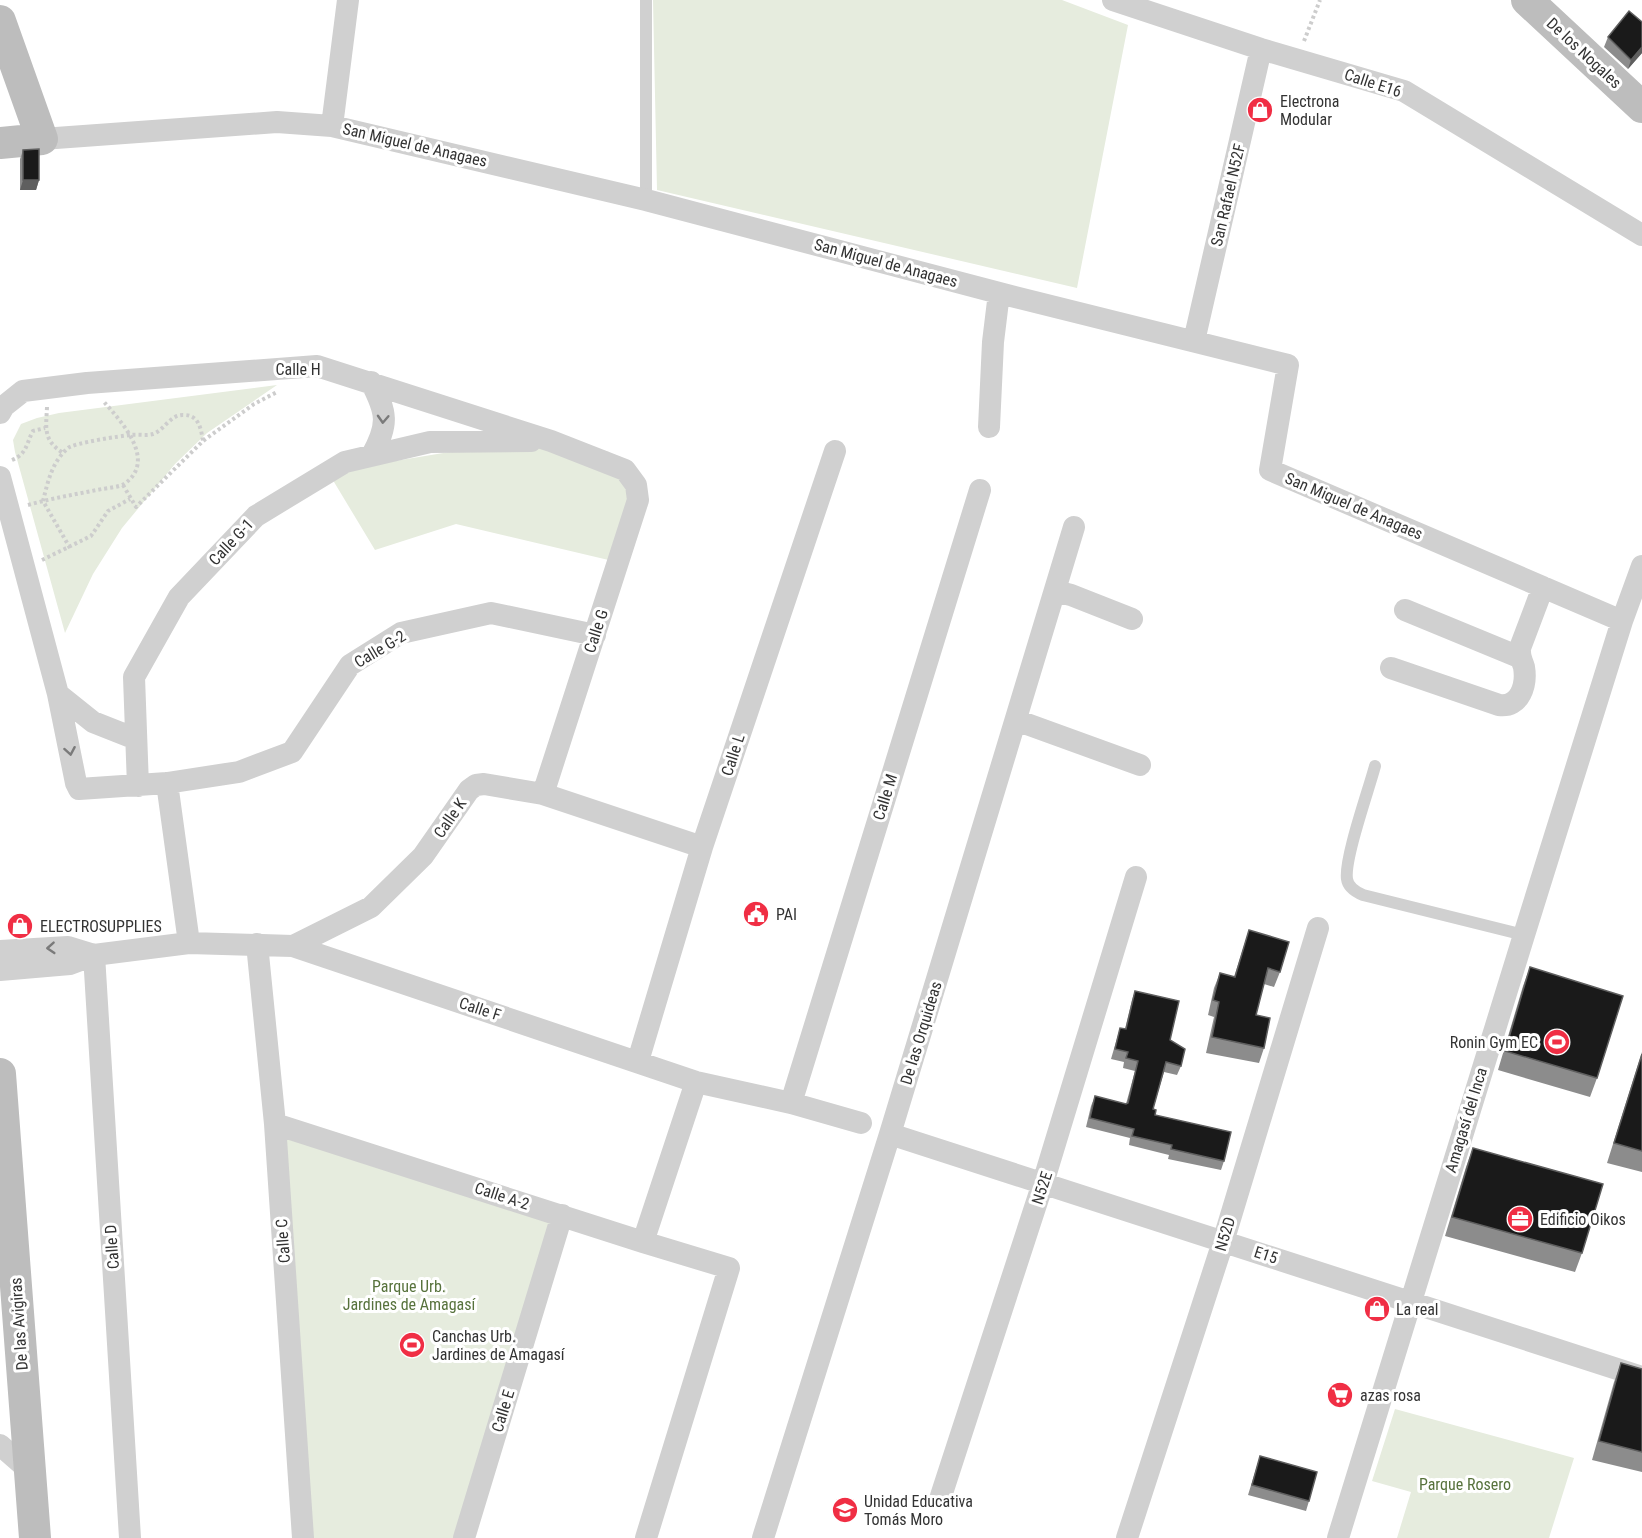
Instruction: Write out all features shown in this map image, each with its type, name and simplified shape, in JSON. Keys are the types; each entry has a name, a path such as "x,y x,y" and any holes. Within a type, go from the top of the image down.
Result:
{"street":[{"path":"332,126 348,0"},
{"name":"Calle E16","path":"1113,0 1262,49 1404,92 1642,235"},
{"name":"De los Nogales","path":"1527,0 1642,107"},
{"path":"0,21 42,139"},
{"name":"San Rafael N52F","path":"1194,341 1262,49"},
{"name":"San Miguel de Anagaes","path":"0,143 277,122 332,126 646,200 1287,365 1270,470 1622,621"},
{"path":"989,427 993,342 999,292"},
{"name":"Calle H","path":"0,413 23,391 87,383 317,366 551,441 625,470"},
{"path":"371,382 384,406 382,436 372,455"},
{"name":"Calle G-1","path":"138,786 134,677 180,597 256,516 345,462 372,455 430,442 551,441"},
{"name":"Calle L","path":"638,1061 702,848 835,451"},
{"path":"4,469 10,510 58,694 76,783 79,789 138,786"},
{"name":"Calle G","path":"543,794 638,500 636,485 625,470"},
{"name":"Calle M","path":"791,1103 980,490"},
{"name":"De las Orquideas","path":"763,1538 890,1134 1074,527"},
{"name":"Amagasí del Inca","path":"1338,1538 1622,621 1642,566"},
{"path":"1391,668 1507,706 1514,704 1519,699 1524,680 1524,666 1519,657 1520,648 1543,587"},
{"path":"1054,591 1071,595 1132,619"},
{"path":"1405,610 1519,657"},
{"name":"Calle G-2","path":"138,786 239,772 292,752 350,665 401,633 491,613 595,635"},
{"path":"58,694 93,722 136,739"},
{"path":"1016,720 1140,765"},
{"path":"167,783 189,943"},
{"name":"Calle K","path":"293,946 371,907 423,856 469,790 476,785 484,784 543,794 702,848"},
{"name":"N52E","path":"941,1496 1043,1183 1136,878"},
{"name":"N52D","path":"1127,1538 1223,1242 1318,928"},
{"name":"Calle F","path":"0,970 70,964 94,955 189,943 293,946 696,1082 791,1103 861,1123"},
{"name":"Calle C","path":"257,944 275,1124 303,1538"},
{"name":"Calle F","path":"0,951 68,947 94,955"},
{"name":"Calle D","path":"94,955 130,1538"},
{"name":"De las Avigiras","path":"0,1074 35,1538"},
{"path":"643,1242 696,1082"},
{"name":"Calle A-2","path":"275,1124 729,1268 646,1538"},
{"name":"E15","path":"890,1134 1642,1377"},
{"name":"Calle E","path":"464,1538 562,1215"},
{"path":"0,1445 31,1472"}],"lane":[{"path":"646,0 646,200"},
{"path":"1376,766 1349,860 1347,878 1352,888 1363,895 1524,935"}],"path":[{"path":"1297,60 1320,0"},
{"path":"10,510 123,485 136,471 139,457 129,435 121,421 87,383"},
{"path":"48,388 45,428 51,445 63,453"},
{"path":"123,485 136,507 203,441 273,392 284,391"},
{"path":"70,548 43,501 50,474 63,453 71,446 129,435 154,434 176,416 184,415 193,417 200,425 203,441"},
{"path":"4,469 27,449 33,431 45,428"},
{"path":"25,567 70,548 91,536 108,511 130,499"}],"green space":[{"path":"653,0 1062,0 1128,25 1077,288 657,190"},
{"path":"277,385 207,433 175,464 122,528 93,574 65,633 15,452 13,440 21,424 59,413"},
{"path":"553,435 609,452 637,497 617,562 456,524 375,550 328,472"},
{"name":"Parque Urb. Jardines de Amagasí","path":"275,1124 562,1215 464,1538 303,1538"},
{"name":"Parque Rosero","path":"1395,1409 1574,1458 1549,1538 1397,1538 1411,1492 1372,1481"}],"building":[{"path":"1629,11 1642,22 1642,47 1631,60 1608,37"},
{"path":"39,149 39,180 23,180 23,150"},
{"path":"1249,930 1289,942 1280,972 1268,968 1256,1015 1270,1018 1264,1048 1212,1037 1219,1002 1213,1000 1220,973 1235,977"},
{"name":"Ronin Gym EC","path":"1530,967 1623,996 1597,1078 1505,1051"},
{"path":"1135,991 1179,1001 1170,1040 1185,1049 1181,1066 1166,1062 1153,1109 1156,1110 1155,1115 1231,1132 1224,1161 1171,1149 1172,1145 1132,1136 1134,1129 1090,1118 1095,1096 1128,1103 1138,1061 1126,1058 1128,1052 1115,1049 1120,1028 1126,1029"},
{"path":"1642,1054 1642,1151 1614,1143"},
{"name":"Edificio Oikos","path":"1473,1148 1603,1184 1582,1253 1452,1217"},
{"path":"1621,1363 1642,1369 1642,1452 1599,1441"},
{"path":"1260,1456 1317,1472 1309,1501 1252,1485"}],"place":[{"name":"Electrona Modular","path":"1260,110"},
{"name":"PAI","path":"756,914"},
{"name":"ELECTROSUPPLIES","path":"20,926"},
{"name":"Ronin Gym EC","path":"1557,1042"},
{"name":"Edificio Oikos","path":"1520,1219"},
{"name":"La real","path":"1377,1309"},
{"name":"Canchas Urb. Jardines de Amagasí","path":"412,1345"},
{"name":"azas rosa","path":"1340,1395"},
{"name":"Unidad Educativa Tomás Moro","path":"845,1510"}]}
